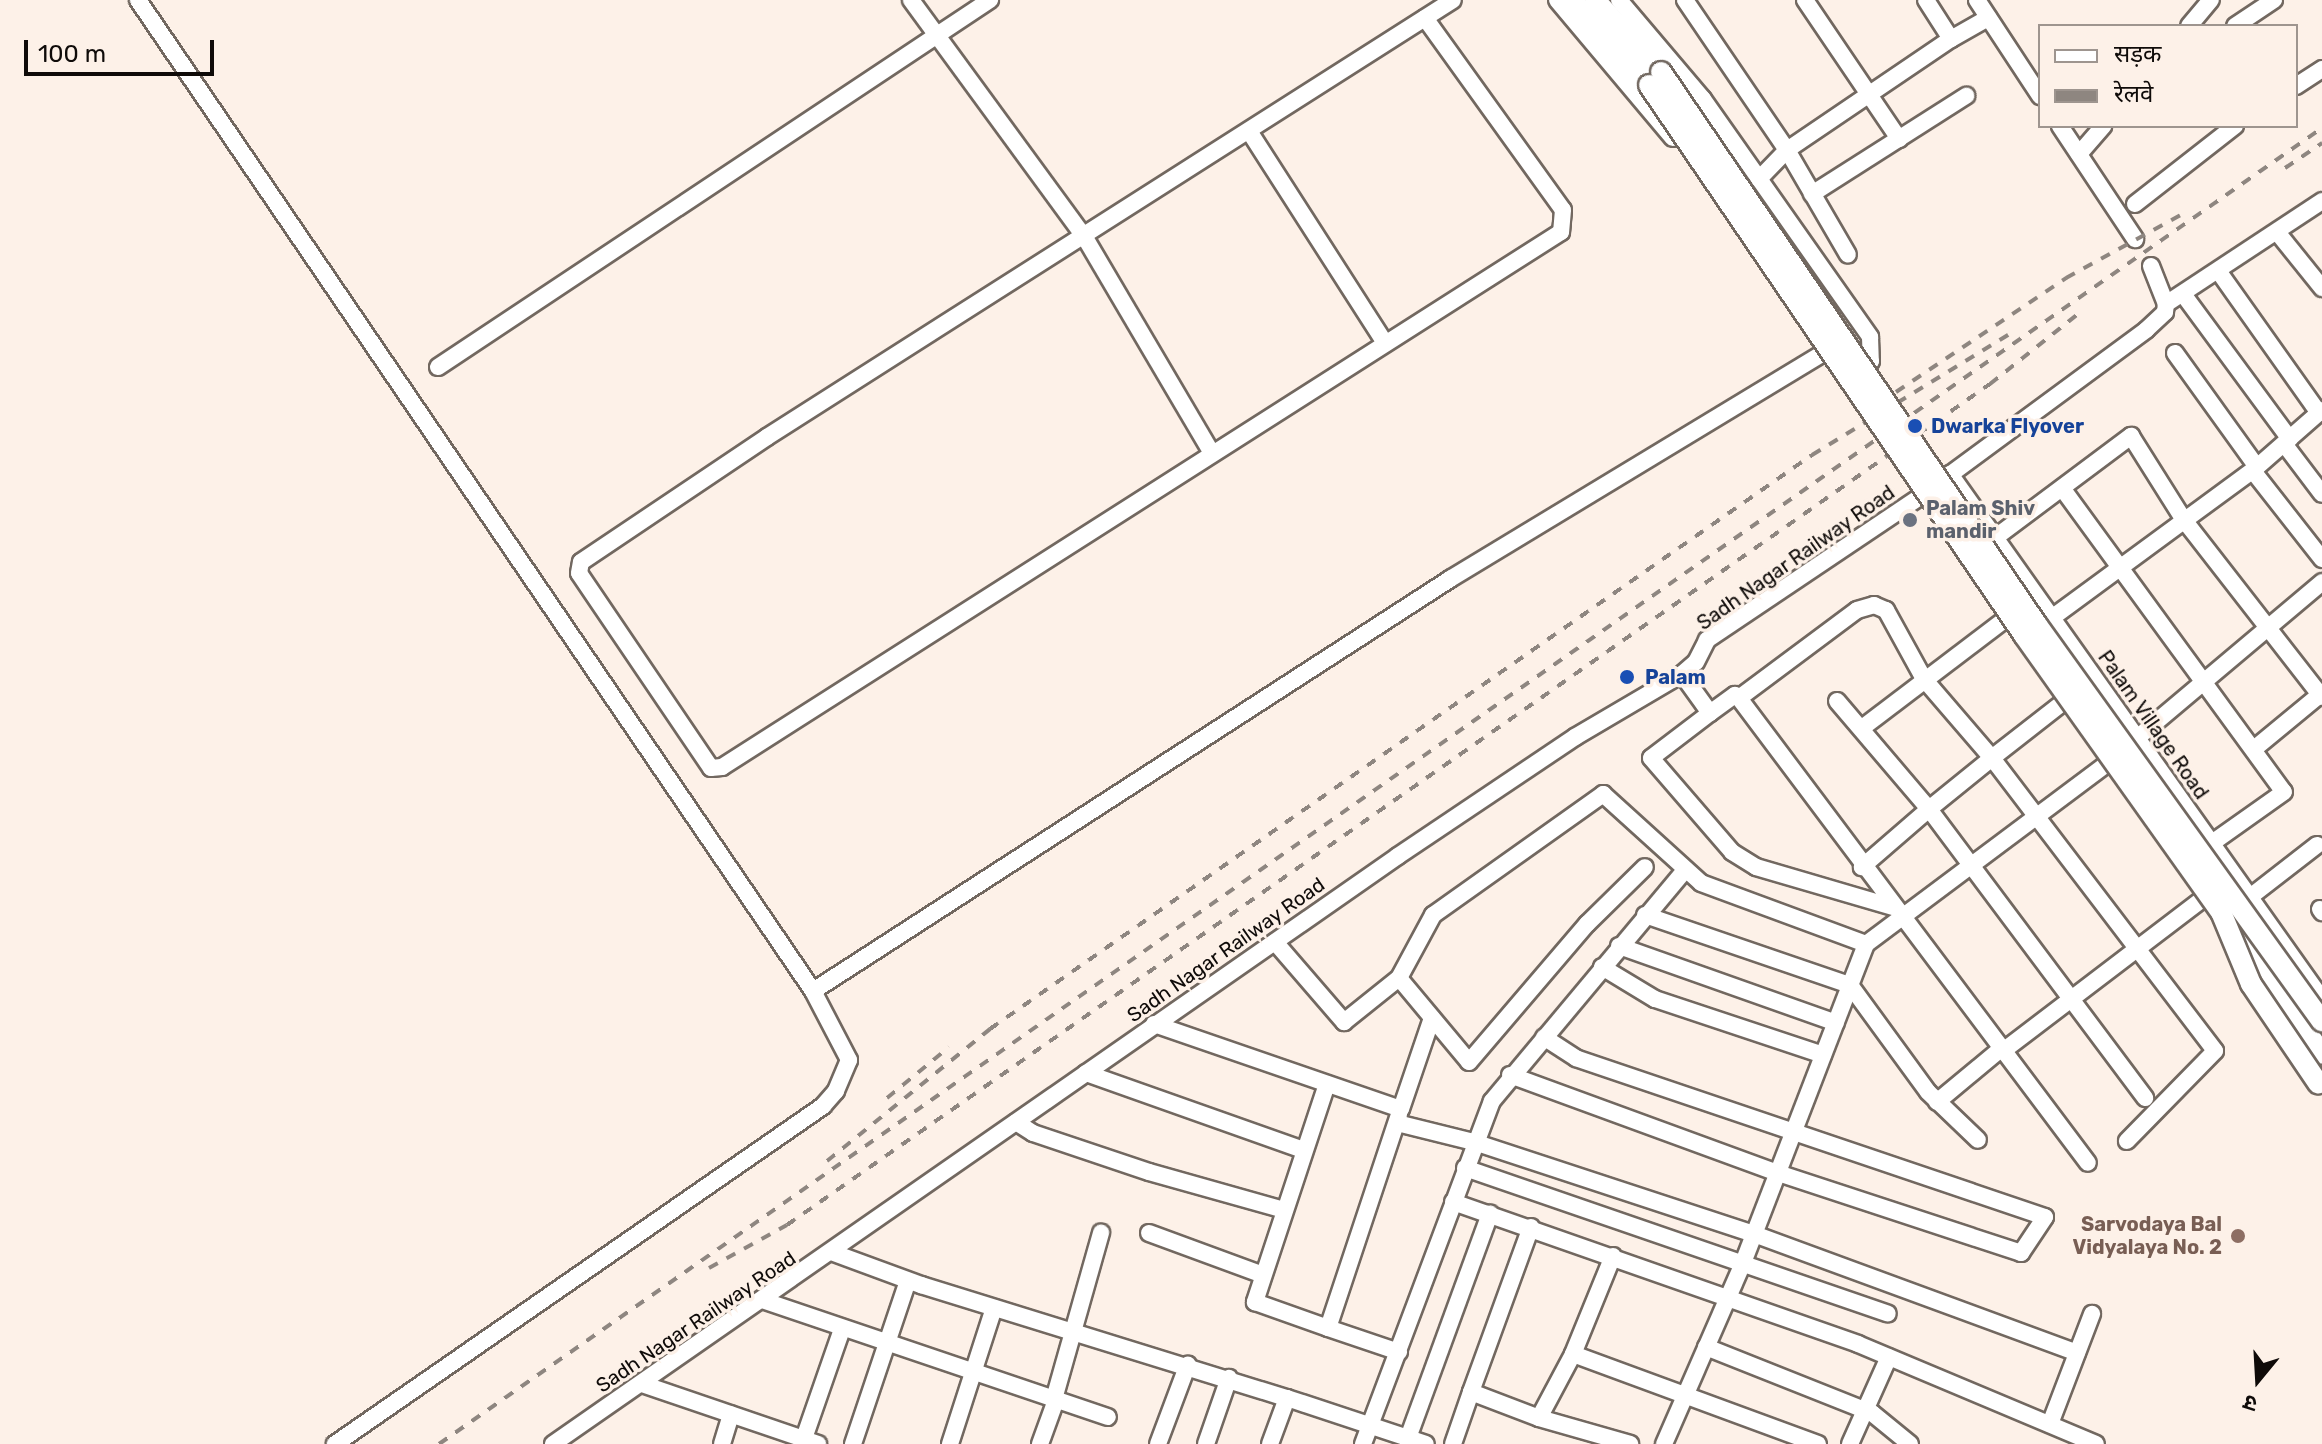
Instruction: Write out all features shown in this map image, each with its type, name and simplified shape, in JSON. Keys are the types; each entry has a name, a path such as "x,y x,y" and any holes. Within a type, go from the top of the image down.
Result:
{"main road":[{"path":"1572,0 1649,85 1717,179 2024,635 2322,1054"},
{"path":"1595,0 1661,72 1723,157 2037,625 2322,1021"},
{"path":"2221,912 2251,984 2321,1079"}],"street":[{"path":"138,0 813,991 849,1060 830,1100 335,1444"},
{"path":"911,0 1084,236 1212,453"},
{"path":"438,367 990,0"},
{"path":"1425,18 1563,210 1565,224 1561,232 718,769 707,765 579,573 581,562 610,541 1453,0"},
{"path":"1557,0 1664,124 1820,355 1837,371 1858,371 1871,361 1872,343 1703,99 1619,0"},
{"path":"1685,0 1787,150 1848,255"},
{"path":"1805,0 1899,139"},
{"path":"1926,0 1951,39"},
{"path":"1977,0 2038,93"},
{"path":"2191,24 2211,0"},
{"path":"2238,24 2274,0"},
{"path":"1759,179 1787,150 1951,39 1988,18"},
{"path":"2298,85 2322,69"},
{"path":"1812,194 1966,96"},
{"path":"2061,128 2135,239"},
{"path":"2079,154 2101,128"},
{"path":"2135,204 2229,128"},
{"path":"1249,131 1385,343"},
{"name":"Sadh Nagar Railway Road","path":"553,1444 834,1253 1154,1024 1575,737 1682,674 1696,662 1707,640 1921,496 2146,330 2165,312 2166,304 2319,208"},
{"path":"2277,232 2322,288"},
{"path":"2151,266 2166,304"},
{"path":"2053,617 2255,469 2320,415 2219,272"},
{"path":"2183,294 2322,494"},
{"path":"2175,353 2322,559"},
{"path":"813,991 1450,579 1820,355"},
{"path":"1996,537 2131,436 2184,520 2321,695 2254,749"},
{"name":"Palam Village Road","path":"1950,474 2322,999"},
{"path":"2062,488 2200,683 2254,749 2284,792 2212,843"},
{"path":"1921,496 2003,621 2201,900 2321,1079"},
{"path":"1664,1444 1743,1263 1866,944 1897,912 1971,866 2105,765 2322,582"},
{"path":"1739,698 1848,616 1872,605 1891,615 1924,679 1992,758 2215,1051 2127,1141"},
{"path":"1862,728 2003,621"},
{"path":"1682,674 1710,713"},
{"path":"1897,912 1756,867 1732,852 1651,758 1735,695 1739,698 1862,867 1897,912 2002,1049 2088,1163"},
{"path":"1837,701 1929,809 2073,997 2145,1098"},
{"path":"1862,867 1929,809 2061,704"},
{"path":"1275,942 1344,1022 1399,978 1433,915 1603,794 1685,870 1726,894 1866,944"},
{"path":"2250,897 2317,845"},
{"path":"1399,978 1463,1060 1473,1060 1587,924 1645,867"},
{"path":"1363,1444 1474,1142 1492,1101 1510,1075 1685,870"},
{"path":"1937,1102 2002,1049 2201,900"},
{"path":"1645,915 1850,985 1937,1102 1978,1140"},
{"path":"1619,946 1836,1023"},
{"path":"1602,967 1655,999 1823,1055"},
{"path":"1328,1328 1432,1018"},
{"path":"1154,1024 1327,1084 1399,1116 1754,1234 2077,1353"},
{"path":"1510,1075 1778,1173 2021,1253 2045,1217 1576,1058 1544,1037"},
{"path":"1086,1073 1304,1150"},
{"path":"1327,1084 1263,1275 1256,1305 1399,1352"},
{"path":"1016,1122 1033,1133 1149,1172 1284,1210"},
{"path":"1465,1168 1888,1314"},
{"path":"1453,1202 1613,1256 1889,1357 2094,1444"},
{"path":"1408,1438 1490,1214"},
{"path":"1453,1444 1531,1227"},
{"path":"1040,1444 1101,1233"},
{"path":"1149,1233 1263,1275"},
{"path":"834,1253 908,1281 1188,1364 1426,1444"},
{"path":"1539,1418 1573,1354 1613,1256"},
{"path":"853,1444 908,1281"},
{"path":"762,1300 1108,1417"},
{"path":"950,1444 994,1308"},
{"path":"2050,1424 2092,1314"},
{"path":"642,1384 808,1442 842,1329"},
{"path":"1706,1347 1865,1411 1910,1444"},
{"path":"1573,1354 1818,1444"},
{"path":"1850,1444 1889,1357"},
{"path":"1158,1444 1188,1364"},
{"path":"1206,1444 1229,1378"},
{"path":"1471,1392 1539,1418 1630,1444"},
{"path":"1270,1444 1287,1398"},
{"path":"722,1444 731,1414"}],"railway":[{"path":"439,1444 2322,128"},
{"path":"2285,168 2322,143"},
{"path":"1896,392 2066,278 2184,213"},
{"path":"709,1268 787,1225 1990,384 2083,310"},
{"path":"827,1161 990,1029 1812,455 2013,332"},
{"path":"887,1098 949,1047"}],"place":[{"name":"Dwarka Flyover","path":"1915,426"},
{"name":"Palam Shiv mandir","path":"1910,520"},
{"name":"Palam","path":"1627,677"},
{"name":"Sarvodaya Bal Vidyalaya No. 2","path":"2238,1236"}]}
